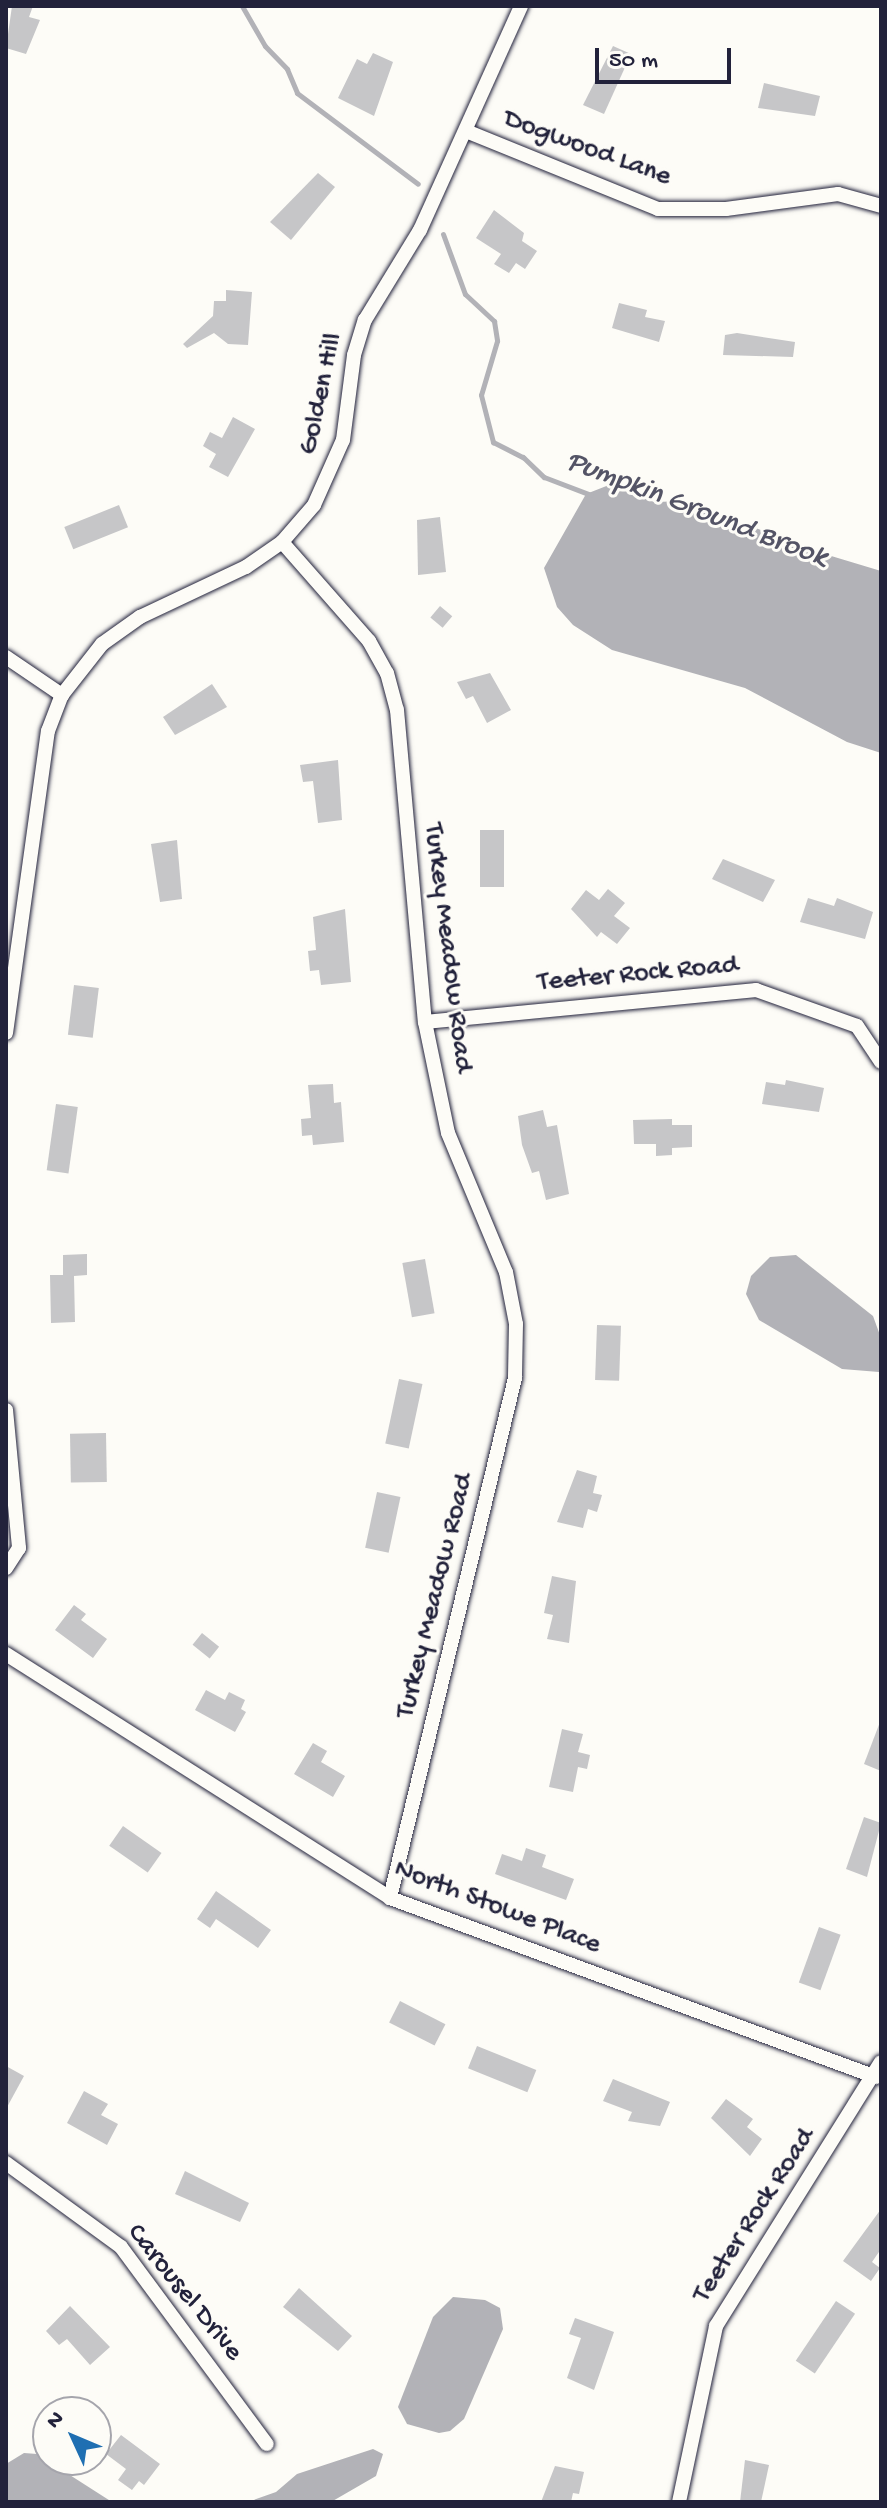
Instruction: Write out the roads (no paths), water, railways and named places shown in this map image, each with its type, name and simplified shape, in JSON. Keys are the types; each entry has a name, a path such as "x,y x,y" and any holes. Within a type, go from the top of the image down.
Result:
{"street":[{"name":"Golden Hill","path":"6,1033 48,731 62,695 102,644 140,617 246,567 282,542 331,476 365,320 420,230 521,6"},
{"name":"Dogwood Lane","path":"466,131 658,209 726,209 838,194 881,206"},
{"name":"Turkey Meadow Road","path":"282,542 369,641 387,673 397,710 425,1022 448,1133 506,1272 516,1324 515,1378 390,1898"},
{"path":"6,657 62,695"},
{"name":"Teeter Rock Road","path":"425,1022 756,990 857,1026 881,1062"},
{"path":"6,1410 19,1548 6,1568"},
{"name":"North Stowe Place","path":"6,1654 390,1898 876,2077"},
{"name":"Teeter Rock Road","path":"679,2502 716,2326 876,2077 881,2062"},
{"name":"Carousel Drive","path":"6,2163 121,2247 267,2444"}],"water":[{"path":"609,485 654,502 689,501 808,549 881,571 881,753 847,742 745,688 612,650 573,625 557,607 544,568 586,494"},
{"path":"796,1255 873,1316 881,1338 879,1372 842,1369 759,1320 746,1294 751,1276 770,1257"},
{"path":"453,2297 485,2300 500,2308 503,2329 464,2419 450,2431 439,2433 407,2424 398,2407 433,2317"},
{"path":"373,2449 383,2454 376,2476 331,2502 248,2502 276,2492 297,2474"},
{"path":"24,2453 32,2454 32,2476 71,2476 112,2502 6,2502 6,2464"}],"waterway":[{"name":"Pumpkin Ground Brook","path":"242,6 265,46 287,69 297,93 418,184"},
{"name":"Pumpkin Ground Brook","path":"443,234 465,294 494,321 497,341 481,395 493,442 523,457 544,477 591,495"}]}
